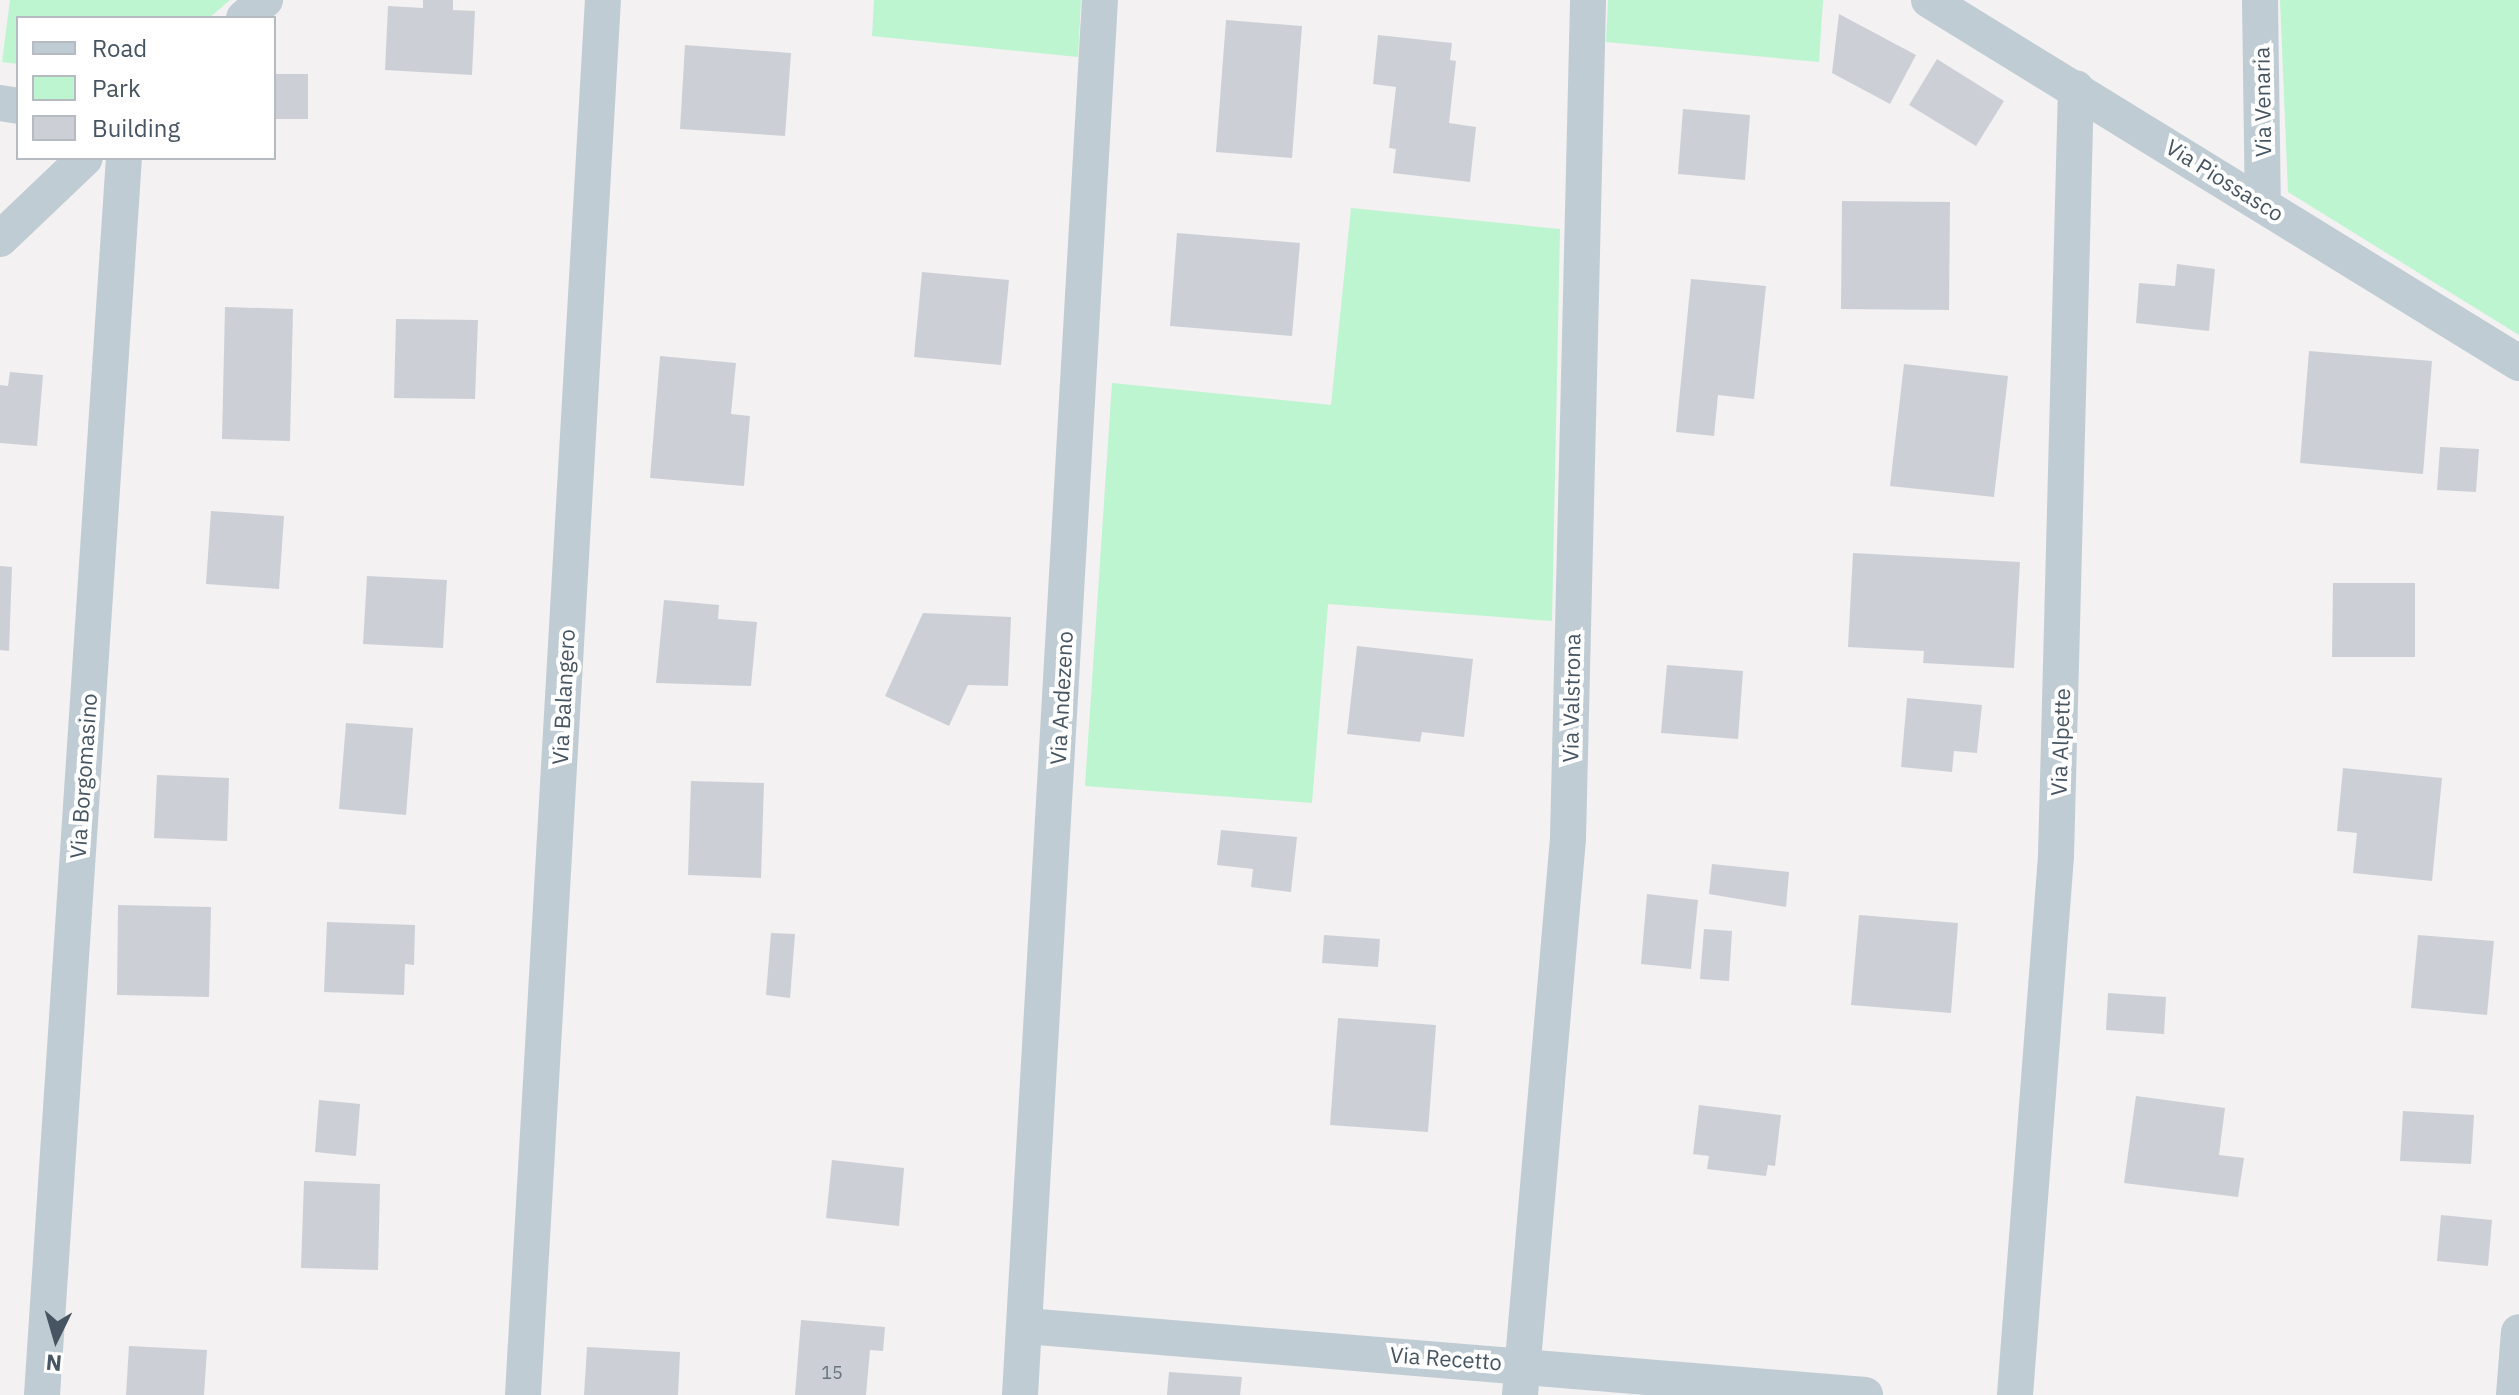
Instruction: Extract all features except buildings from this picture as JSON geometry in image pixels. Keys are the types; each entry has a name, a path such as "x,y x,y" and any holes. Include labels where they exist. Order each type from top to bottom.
{"street":[{"path":"246,16 265,0"},
{"name":"Via Balangero","path":"523,1395 603,0"},
{"name":"Via Andezeno","path":"1020,1395 1100,0"},
{"name":"Via Valstrona","path":"1522,1380 1568,838 1588,0"},
{"name":"Via Piossasco","path":"1929,0 2519,363"},
{"name":"Via Venaria","path":"2260,0 2263,204"},
{"name":"Via Alpette","path":"2015,1395 2056,856 2076,88"},
{"path":"0,239 83,160"},
{"name":"Via Borgomasino","path":"42,1395 124,160"},
{"name":"Via Recetto","path":"1026,1326 1522,1380 1865,1395"},
{"path":"2514,1395 2519,1332"}],"green space":[{"path":"10,0 230,0 211,16 16,16 16,64 2,62"},
{"path":"874,0 1081,0 1078,57 872,36"},
{"path":"1608,0 1823,0 1819,62 1606,42"},
{"path":"2280,0 2519,0 2519,335 2288,192"},
{"path":"1351,208 1560,229 1552,621 1328,604 1312,803 1085,786 1112,383 1331,405"}]}
